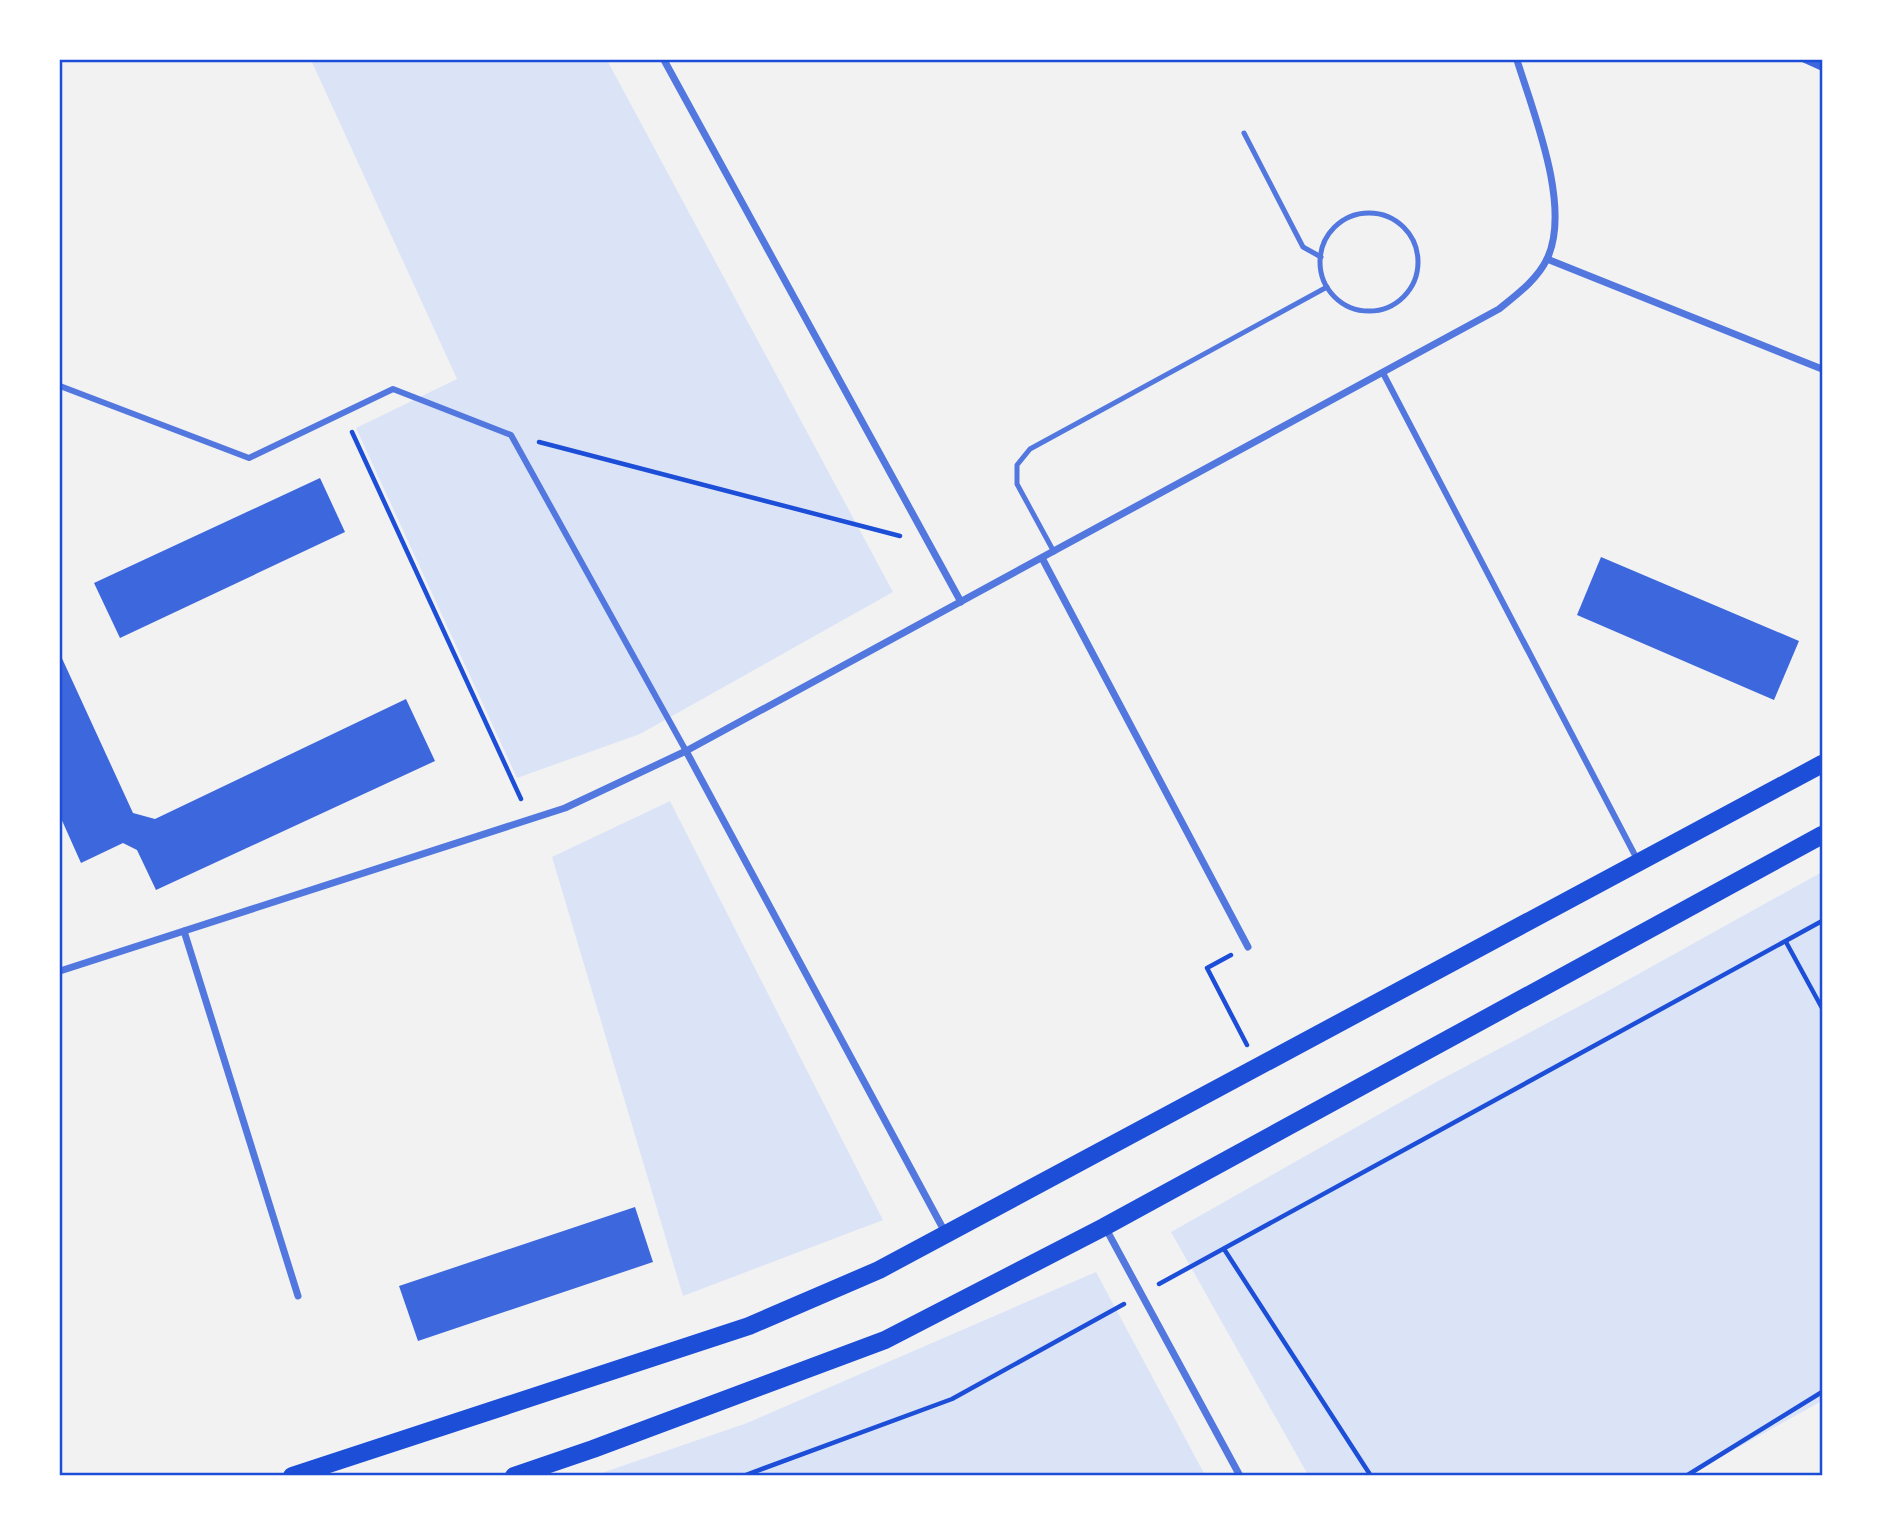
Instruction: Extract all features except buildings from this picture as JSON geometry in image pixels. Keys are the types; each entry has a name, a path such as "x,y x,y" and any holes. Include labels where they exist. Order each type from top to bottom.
{"main road":[{"path":"292,1475 749,1326 879,1270 1822,764"},
{"path":"514,1475 593,1449 885,1340 1104,1227 1822,835"}],"street":[{"path":"664,60 961,602"},
{"path":"60,971 565,808 686,751 1499,309 1519,293 1547,259 1553,240 1556,209 1551,170 1517,60"},
{"path":"1547,259 1822,369"},
{"path":"1383,373 1639,862"},
{"path":"60,386 249,458 393,389 511,435 686,751 946,1235"},
{"path":"1042,558 1248,947"},
{"path":"184,931 298,1296"},
{"path":"1104,1227 1240,1475"}],"lane":[{"path":"1244,133 1303,247 1321,257"},
{"path":"1374,213 1389,217 1403,226 1413,239 1418,254 1418,271 1403,298 1391,306 1362,310 1336,298 1327,287 1321,257 1325,242 1333,229 1344,220 1359,214 1374,213"},
{"path":"1054,552 1017,484 1017,465 1030,449 1327,287"}],"path":[{"path":"343,413 531,819"},
{"path":"511,435 928,543"},
{"path":"743,1475 952,1399 1822,921"},
{"path":"1786,941 1822,1009"},
{"path":"1248,947 1208,968 1258,1067"},
{"path":"1224,1249 1371,1475"},
{"path":"1686,1475 1822,1392"}],"shaded area":[{"path":"311,60 607,60 893,592 640,734 517,778 356,428 457,379"},
{"path":"670,801 883,1220 683,1296 552,857"},
{"path":"1822,872 1822,1401 1688,1475 1308,1475 1171,1232 1438,1081 1606,992"},
{"path":"1096,1272 1205,1475 593,1476 747,1423"}]}
